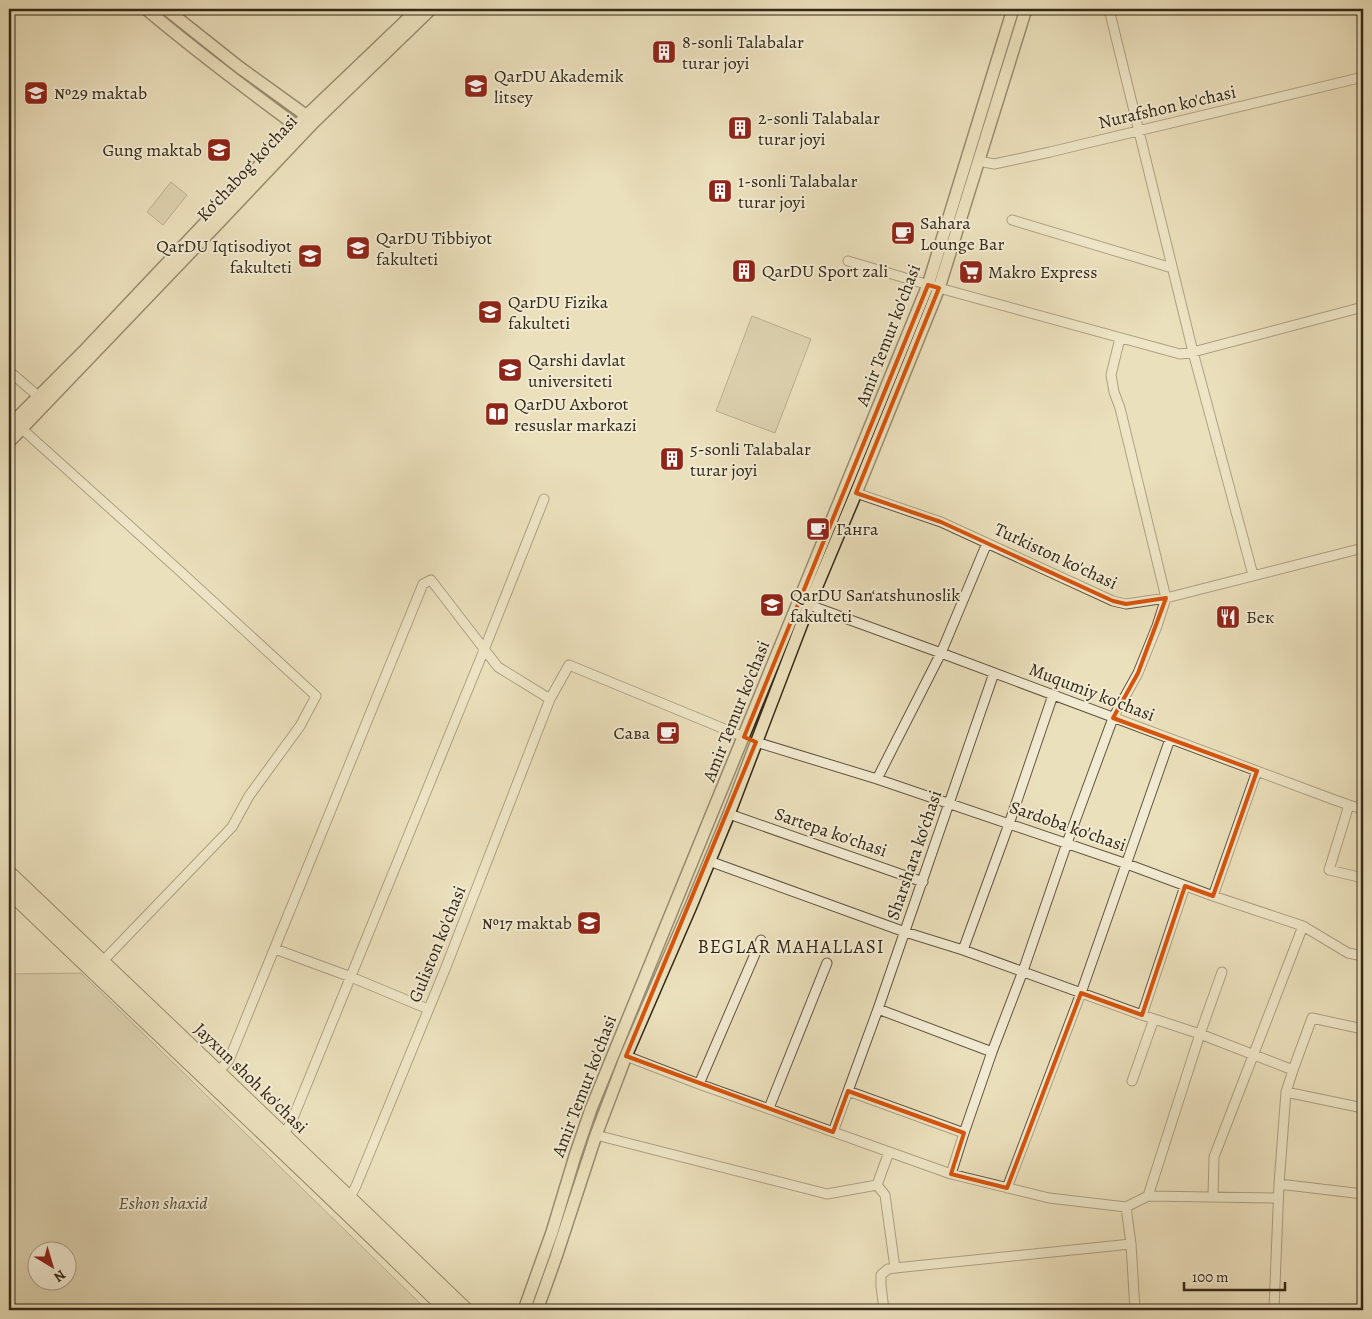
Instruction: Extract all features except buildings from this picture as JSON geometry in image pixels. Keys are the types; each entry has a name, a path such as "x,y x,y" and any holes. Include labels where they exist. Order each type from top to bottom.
{"highway":[{"name":"Jayxun shoh ko'chasi","path":"9,873 16,892 218,1072 466,1310"},
{"name":"Jayxun shoh ko'chasi","path":"94,960 197,1069 448,1310"}],"main road":[{"path":"146,9 224,72 301,129"},
{"path":"166,9 239,67 310,119"},
{"name":"Ko‘chabog‘ ko‘chasi","path":"17,424 418,9"},
{"name":"Ko‘chabog‘ ko‘chasi","path":"310,119 431,9"},
{"name":"Amir Temur ko'chasi","path":"524,1310 552,1232 574,1156 592,1110 744,737 934,286 1013,9"},
{"name":"Amir Temur ko'chasi","path":"537,1310 596,1135 626,1056 729,814 809,605 856,493 934,286 979,162 1026,9"},
{"name":"Ko‘chabog‘ ko‘chasi","path":"9,442 17,424 38,396 301,129"},
{"path":"744,737 756,742"}],"street":[{"path":"1109,9 1193,352 1253,576"},
{"name":"Nurafshon ko'chasi","path":"979,162 994,164 1363,77"},
{"path":"1012,220 1172,268"},
{"path":"848,261 1180,354 1363,307"},
{"path":"951,1174 992,1052 1023,971 1113,718 1138,673 1158,626 1166,598 1120,408 1114,392 1111,375 1120,338"},
{"path":"9,371 38,396"},
{"path":"17,424 316,696 300,726 249,796 232,827 94,960"},
{"name":"Turkiston ko'chasi","path":"856,493 941,522 1113,602 1126,604 1166,598 1363,548"},
{"path":"284,1135 291,1123 544,499"},
{"path":"877,779 942,653 987,543"},
{"path":"218,1072 229,1060 423,584 431,580 498,667 550,699"},
{"name":"Muqumiy ko'chasi","path":"809,605 1363,809"},
{"name":"Guliston ko'chasi","path":"349,1199 446,968 550,699 569,665 744,737"},
{"name":"Sharshara ko'chasi","path":"833,1132 878,1009 994,673"},
{"path":"963,950 1053,695"},
{"path":"1007,1188 1081,993 1170,739"},
{"name":"Sardoba ko'chasi","path":"756,742 950,803 1303,926 1348,953 1363,956"},
{"path":"1213,896 1258,771"},
{"path":"1349,805 1328,870 1363,878"},
{"name":"Sartepa ko'chasi","path":"729,814 922,882"},
{"path":"709,861 905,932 963,950 1200,1034 1293,1070"},
{"path":"1142,1015 1185,886"},
{"path":"1213,1197 1214,1157 1303,926"},
{"path":"699,1084 761,940"},
{"path":"275,949 428,1009"},
{"path":"769,1108 827,963"},
{"path":"1148,1196 1222,972"},
{"path":"878,1009 992,1052"},
{"path":"1274,1310 1278,1198 1286,1092 1312,1018 1363,1029"},
{"path":"1132,1081 1154,1019"},
{"path":"626,1056 951,1174 1049,1198 1126,1207 1148,1196 1278,1198"},
{"path":"848,1090 964,1133"},
{"path":"1286,1092 1363,1108"},
{"path":"596,1135 827,1194 877,1185"},
{"path":"877,1185 888,1152"},
{"path":"1279,1184 1363,1194"},
{"path":"877,1185 885,1195 895,1268"},
{"path":"1126,1207 1131,1244 1135,1310"},
{"path":"884,1310 881,1275 888,1269 1131,1244"}],"highlighted area":[{"path":"928,285 939,288 856,493 941,522 1113,601 1126,604 1166,598 1138,673 1113,718 1257,771 1213,896 1185,886 1142,1015 1081,993 1007,1188 951,1174 964,1133 848,1091 833,1132 626,1056 756,742 744,737"}],"green space":[{"path":"171,182 187,195 163,225 147,212"},
{"path":"752,316 811,339 775,433 716,411"},
{"name":"Eshon shaxid","path":"81,973 427,1310 9,1310 9,974"}],"place":[{"name":"8-sonli Talabalar turar joyi","path":"664,52"},
{"name":"QarDU Akademik litsey","path":"476,86"},
{"name":"№29 maktab","path":"36,93"},
{"name":"2-sonli Talabalar turar joyi","path":"740,128"},
{"name":"Gung maktab","path":"219,150"},
{"name":"1-sonli Talabalar turar joyi","path":"720,191"},
{"name":"Sahara Lounge Bar","path":"903,233"},
{"name":"QarDU Tibbiyot fakulteti","path":"358,248"},
{"name":"QarDU Iqtisodiyot fakulteti","path":"310,256"},
{"name":"QarDU Sport zali","path":"744,271"},
{"name":"Makro Express","path":"971,272"},
{"name":"QarDU Fizika fakulteti","path":"490,312"},
{"name":"Qarshi davlat universiteti","path":"510,370"},
{"name":"QarDU Axborot resuslar markazi","path":"497,414"},
{"name":"5-sonli Talabalar turar joyi","path":"672,459"},
{"name":"Ганга","path":"818,529"},
{"name":"QarDU San‘atshunoslik fakulteti","path":"772,605"},
{"name":"Бек","path":"1228,617"},
{"name":"Сава","path":"668,733"},
{"name":"№17 maktab","path":"589,923"}],"district":[{"name":"BEGLAR MAHALLASI","path":"791,946"}]}
